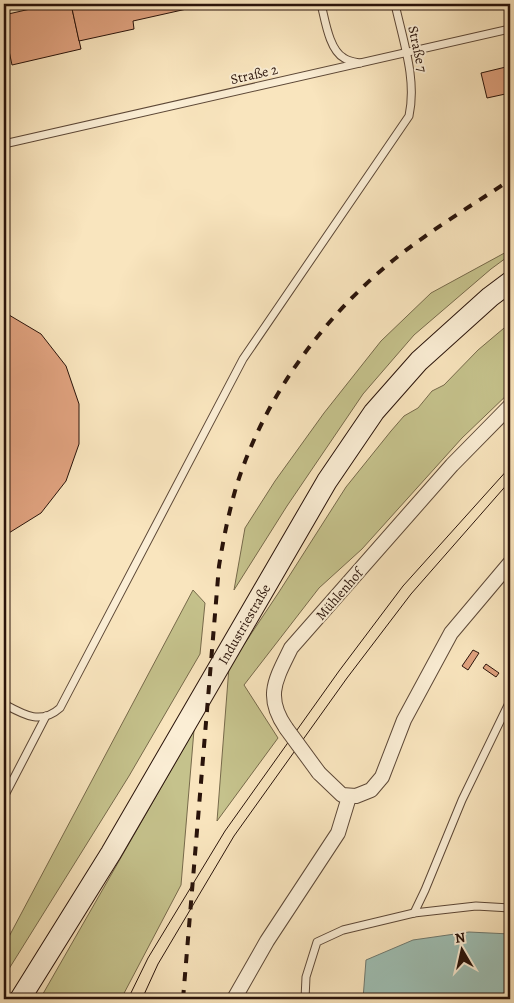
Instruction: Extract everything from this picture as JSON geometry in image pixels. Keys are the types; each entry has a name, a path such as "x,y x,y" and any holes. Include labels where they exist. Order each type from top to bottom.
{"main road":[{"name":"Industriestraße","path":"20,999 111,853 327,481 374,412 419,361 490,297 510,282"}],"street":[{"name":"Mühlenhof","path":"349,796 342,795 319,773 277,715 274,684 291,648 452,465 510,406"},
{"path":"234,999 267,941 338,833 349,796 356,796 370,790 382,778 404,720 451,633 510,563"}],"lane":[{"path":"321,4 333,46 343,58 360,63"},
{"name":"Straße 7","path":"46,716 53,715 60,708 243,359 408,116 412,100 412,83 395,4"},
{"name":"Straße 2","path":"4,144 510,30"},
{"path":"414,913 462,800 510,701"},
{"path":"4,704 22,714 38,718 46,716"},
{"path":"4,797 46,716"},
{"path":"305,999 306,977 316,942 343,930 414,913 476,906 510,908"}],"shaded area":[{"path":"510,250 510,255 414,335 363,394 287,506 234,590 245,528 275,481 324,413 381,341 431,293"},
{"path":"510,323 510,392 462,438 362,549 319,588 244,685 278,738 217,821 229,667 346,487 391,431 404,416 418,408 432,391 444,385 478,350"},
{"path":"193,590 205,603 200,654 129,776 7,972 4,970 4,946"},
{"path":"194,730 181,885 121,999 40,999"}],"water":[{"path":"469,932 510,934 510,999 363,999 366,960 413,940"}],"building":[{"path":"52,4 71,4 81,49 12,65 4,27 4,15"},
{"path":"71,4 209,4 133,21 134,29 79,41"},
{"path":"510,66 510,93 487,98 481,73"},
{"path":"4,312 41,334 66,366 79,404 79,444 66,481 41,513 4,536"},
{"path":"473,650 479,653 468,670 462,666"},
{"path":"486,664 499,673 496,677 483,668"}],"tram line":[{"path":"128,999 148,958 225,831 339,671 403,586 510,467"},
{"path":"142,999 158,964 234,836 347,678 411,594 510,481"}],"railway":[{"path":"183,999 219,566 232,500 246,459 276,397 294,368 336,315 385,267 415,243 510,180"}]}
